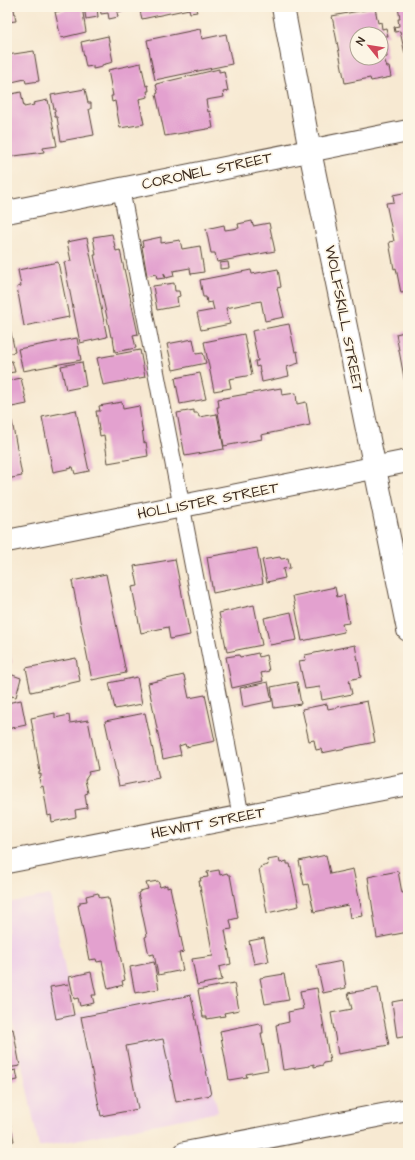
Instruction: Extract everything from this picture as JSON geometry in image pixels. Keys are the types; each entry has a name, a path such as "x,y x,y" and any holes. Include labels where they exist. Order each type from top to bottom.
{"street":[{"name":"WOLFSKILL STREET","path":"283,7 310,151 408,630"},
{"name":"CORONEL STREET","path":"7,212 408,131"},
{"name":"HOLLISTER STREET","path":"7,541 408,461"},
{"name":"HEWITT STREET","path":"7,862 408,784"},
{"path":"185,1153 408,1110"}],"lane":[{"path":"121,189 241,817"}],"shaded area":[{"path":"50,895 74,1014 193,991 218,1112 39,1147 7,991 7,903"}],"building":[{"path":"7,7 20,7 14,9 16,21 7,22"},
{"path":"82,7 86,32 61,38 55,12"},
{"path":"84,7 97,7 98,17 86,19"},
{"path":"100,7 131,7 131,9 117,12 118,17 109,19 108,13 101,14"},
{"path":"139,7 195,7 197,12 190,13 189,9 142,19"},
{"path":"398,7 408,7 408,53 405,54 400,31 395,32 394,27 399,26 398,19 400,19"},
{"path":"375,8 378,23 381,22 382,26 349,26 349,66 387,66 389,67 391,77 371,81 370,78 345,83 332,16"},
{"path":"200,29 202,39 226,34 232,64 155,80 147,40"},
{"path":"108,36 113,62 93,69 93,66 86,67 81,42"},
{"path":"34,51 39,81 26,83 25,79 12,82 10,71 7,71 7,55"},
{"path":"141,63 146,86 148,85 149,91 147,91 148,97 139,99 144,124 120,128 115,101 112,102 111,96 113,96 108,70"},
{"path":"219,69 219,72 224,71 228,91 223,92 224,97 206,100 208,112 210,111 213,128 165,136 156,94 158,93 156,84"},
{"path":"85,89 88,103 91,103 91,109 89,109 94,135 61,141 51,95"},
{"path":"21,92 24,107 34,105 33,103 48,100 57,146 43,148 44,152 7,157 7,95"},
{"path":"408,192 408,292 401,293 396,268 394,269 389,242 394,241 386,203 394,202 393,195"},
{"path":"252,221 253,226 269,223 275,251 217,262 215,253 211,253 206,229 224,225 225,230 239,228 238,224"},
{"path":"112,234 116,251 120,250 138,334 133,335 136,348 115,352 113,337 111,337 94,255 96,255 93,237"},
{"path":"161,237 161,243 180,240 182,249 200,246 204,272 191,274 190,268 173,271 174,276 166,278 164,273 165,278 157,279 156,274 147,276 142,241"},
{"path":"87,238 107,337 80,343 64,262 71,261 67,242"},
{"path":"58,262 69,317 24,326 17,287 21,286 18,270"},
{"path":"228,262 229,268 220,269 220,263"},
{"path":"278,269 281,287 277,288 284,317 265,321 261,301 226,308 230,324 201,330 197,313 214,310 212,302 207,303 206,297 203,297 200,280 251,270 252,274"},
{"path":"174,283 175,291 179,291 180,296 177,297 178,306 157,310 153,286"},
{"path":"7,314 15,352 7,354"},
{"path":"289,324 299,363 287,367 289,376 262,382 259,366 256,367 255,361 258,361 252,331"},
{"path":"408,331 408,382 405,383 396,334"},
{"path":"244,334 252,375 229,379 231,388 214,391 204,342"},
{"path":"77,338 81,360 23,371 18,349"},
{"path":"193,339 196,354 203,353 206,363 173,370 167,344"},
{"path":"140,350 145,377 103,385 97,358"},
{"path":"12,361 15,372 7,373 7,362"},
{"path":"82,362 86,386 66,390 61,366"},
{"path":"200,373 206,399 180,404 175,378"},
{"path":"21,378 27,404 7,408 7,381"},
{"path":"281,388 282,395 296,393 297,404 306,402 310,425 261,435 262,439 224,446 217,407 219,407 218,399"},
{"path":"122,402 123,409 139,406 144,443 146,442 148,456 108,463 104,435 100,436 96,411 100,411 99,406"},
{"path":"76,410 89,471 75,474 73,467 71,467 72,468 53,472 42,417"},
{"path":"194,410 194,413 198,413 199,417 217,414 224,449 185,456 177,413"},
{"path":"12,421 22,476 7,479 7,422"},
{"path":"257,548 263,583 213,593 207,557"},
{"path":"280,557 281,559 288,558 290,568 283,569 285,578 267,582 262,560"},
{"path":"175,559 190,635 170,639 168,627 141,633 132,587 138,586 134,566"},
{"path":"106,574 126,673 92,680 72,581"},
{"path":"335,587 337,597 344,595 349,623 342,624 344,632 302,641 293,596"},
{"path":"254,605 262,645 227,652 219,613"},
{"path":"291,612 297,640 270,645 264,618"},
{"path":"7,639 12,663 7,664"},
{"path":"355,645 361,677 349,680 352,694 322,700 320,687 305,689 299,661 306,660 305,655"},
{"path":"258,653 259,657 266,655 269,671 261,673 263,681 232,688 226,657 239,655 240,657"},
{"path":"76,658 80,681 31,692 26,668"},
{"path":"7,673 21,678 16,697 11,696 9,701 7,701"},
{"path":"184,675 189,698 205,695 215,741 186,747 185,744 179,746 181,755 163,759 148,683"},
{"path":"137,677 142,704 115,709 109,683"},
{"path":"268,682 272,701 243,707 240,688"},
{"path":"297,682 301,704 274,708 271,687"},
{"path":"21,700 26,725 7,729 7,703"},
{"path":"367,701 375,742 322,753 321,749 316,750 314,740 309,741 302,709 327,704 328,709"},
{"path":"55,713 55,718 69,715 70,723 88,720 98,770 88,772 89,774 85,780 88,793 85,794 87,808 75,810 76,817 52,822 51,815 48,816 43,786 41,787 39,778 41,777 41,774 39,775 40,772 31,718"},
{"path":"145,713 159,778 119,786 105,721"},
{"path":"326,855 330,874 353,869 363,916 350,918 348,905 314,912 308,884 304,885 299,861"},
{"path":"279,858 280,863 287,861 287,864 290,864 299,906 267,913 259,869 261,869 260,867 268,865 267,860"},
{"path":"219,870 220,875 227,873 230,875 238,918 230,920 232,929 225,930 231,964 219,967 222,980 197,985 192,959 213,956 199,881 201,881 200,878 208,877 207,872"},
{"path":"398,871 402,893 408,892 408,932 377,938 368,877"},
{"path":"158,881 160,887 167,885 167,888 170,887 184,952 179,953 183,970 158,975 154,954 149,955 145,937 147,936 138,893 148,889 146,883"},
{"path":"98,893 100,898 107,897 107,899 109,899 125,980 122,981 123,985 108,989 102,961 97,962 96,959 89,960 78,905 80,905 80,902 87,901 86,896"},
{"path":"264,938 269,961 254,964 249,941"},
{"path":"408,951 408,967 407,967 405,952"},
{"path":"342,961 346,988 323,993 317,966"},
{"path":"154,962 159,989 135,993 130,967"},
{"path":"91,972 96,995 92,995 94,1003 80,1006 78,998 74,999 69,977"},
{"path":"284,974 289,1000 265,1004 260,978"},
{"path":"234,983 239,1010 224,1013 225,1016 207,1019 207,1017 203,1017 198,990"},
{"path":"68,984 74,1015 56,1019 50,987"},
{"path":"317,988 330,1062 314,1067 314,1064 310,1066 283,1070 276,1025 289,1022 288,1012 303,1009 300,991"},
{"path":"378,988 389,1045 338,1054 331,1013 352,1009 348,993"},
{"path":"191,995 211,1095 176,1102 163,1039 126,1046 138,1109 101,1116 81,1017"},
{"path":"408,999 408,1036 397,1038 392,1002"},
{"path":"259,1023 260,1025 262,1024 263,1033 261,1033 268,1070 246,1074 247,1077 229,1080 220,1031"},
{"path":"13,1029 20,1066 7,1068 7,1030"},
{"path":"16,1070 18,1080 7,1082 7,1072"},
{"path":"7,1108 14,1141 7,1142"}]}
